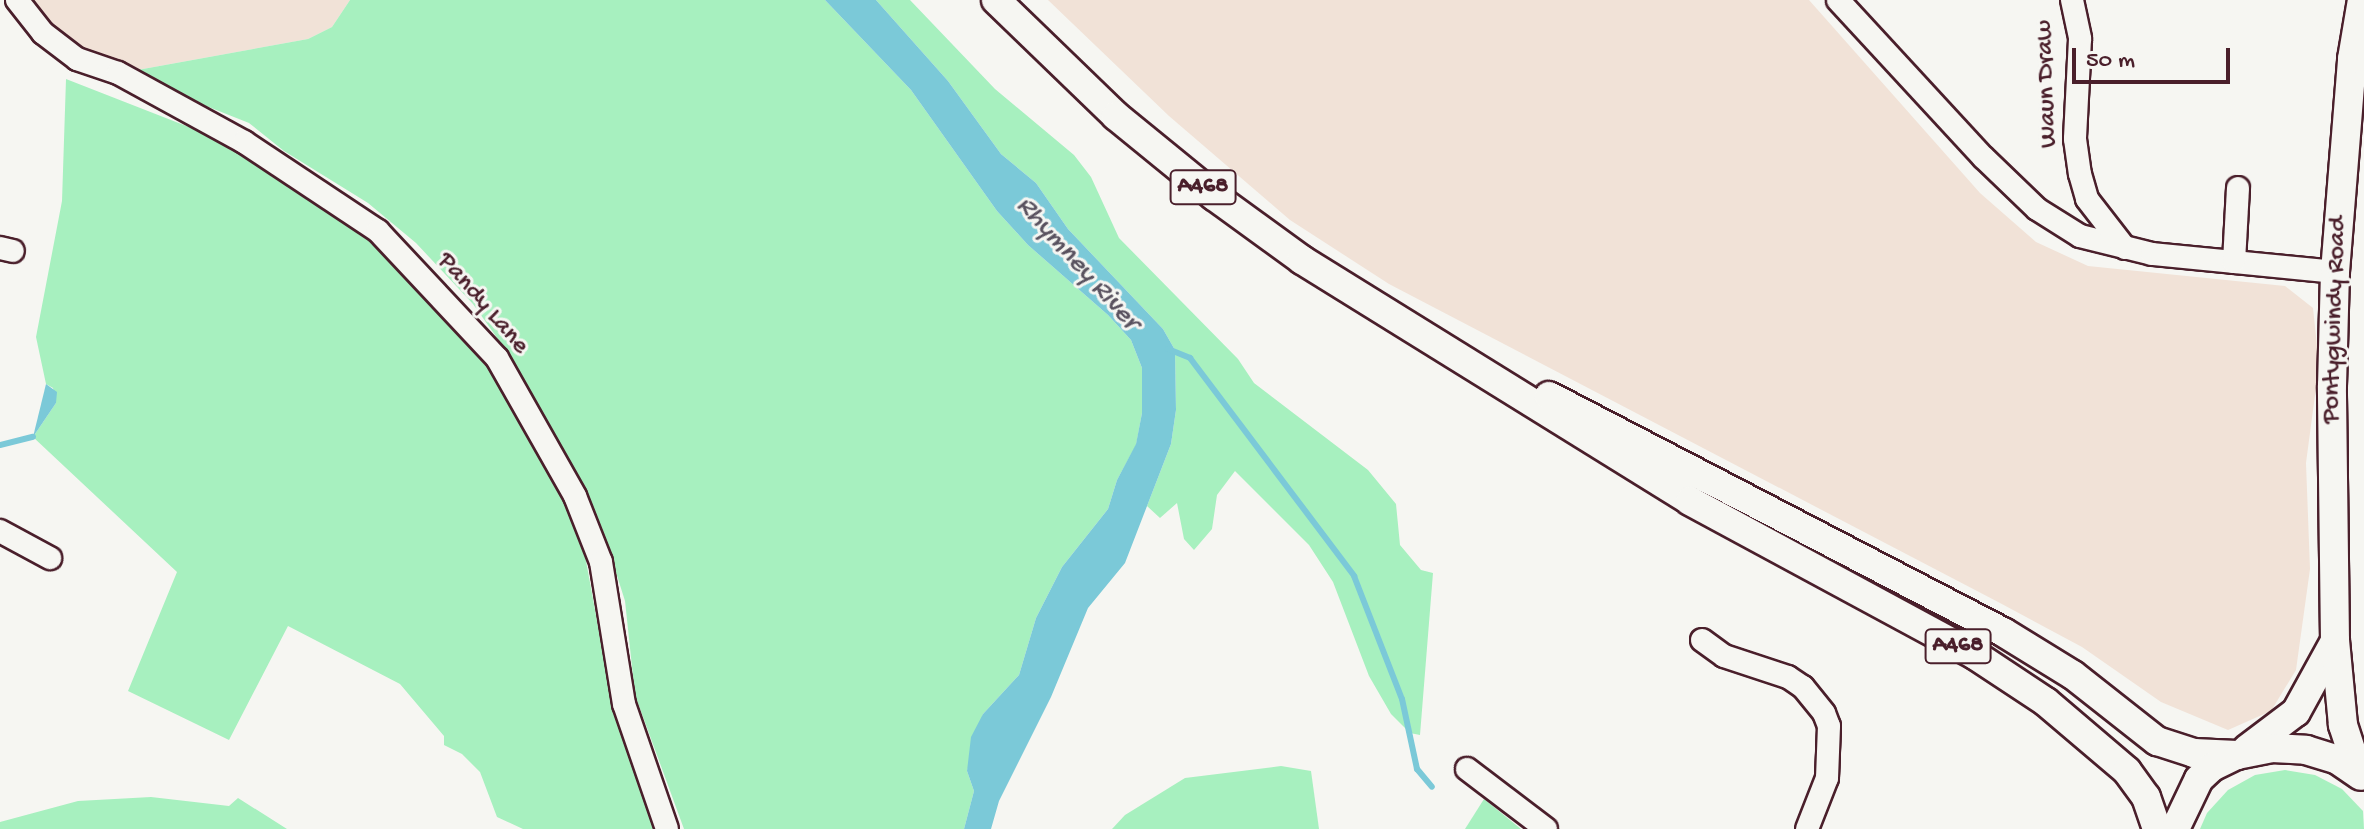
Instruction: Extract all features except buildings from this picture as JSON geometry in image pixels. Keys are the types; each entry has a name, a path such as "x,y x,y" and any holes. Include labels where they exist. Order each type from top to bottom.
{"main road":[{"name":"A468","path":"996,0 1116,116 1214,196 1312,267 1690,501 2013,679 2127,771 2146,797 2157,829"},
{"name":"Pontygwindy Road","path":"2362,0 2352,59 2335,272 2332,401 2335,641 2343,725 2363,778"},
{"name":"A468","path":"1436,341 1629,436 2003,632 2073,675 2157,741 2194,753 2238,754"},
{"name":"Pontygwindy Road","path":"2175,829 2199,779 2212,767 2238,754 2296,712 2335,641"},
{"path":"2238,754 2272,748 2306,750 2331,757 2363,778"}],"street":[{"name":"Pandy Lane","path":"17,0 43,33 77,59 118,73 244,142 378,231 497,358 532,415 575,496 601,562 624,704 667,829"},
{"path":"1838,0 1983,157 2037,209 2080,236 2125,248 2335,272"},
{"name":"Waun Draw","path":"2072,0 2080,39 2075,139 2080,174 2087,199 2125,248"},
{"path":"2234,262 2238,188"},
{"path":"2,538 50,558"},
{"path":"1702,640 1724,656 1788,677 1803,687 1824,713 1829,726 1827,778 1807,829"},
{"path":"1467,769 1546,829"}],"shaded area":[{"path":"29,0 350,0 332,27 308,39 132,71 80,49 49,25"},
{"path":"1048,0 1809,0 1980,193 2036,242 2088,266 2285,286 2313,308 2319,365 2306,463 2310,569 2296,670 2271,711 2228,730 2161,702 2082,647 1389,284 1290,220 1169,116"}],"green space":[{"path":"350,0 825,0 911,90 997,211 1028,245 1108,315 1131,340 1142,368 1142,413 1136,445 1117,480 1108,509 1062,567 1036,618 1019,675 983,714 967,771 974,791 964,829 684,829 635,695 625,601 602,528 515,363 473,304 416,243 368,203 284,151 249,123 176,94 132,71 308,39 332,27"},
{"path":"876,0 910,0 995,89 1074,155 1091,177 1119,238 1238,359 1254,383 1368,470 1396,504 1400,545 1421,570 1433,573 1420,735 1410,733 1391,714 1369,676 1333,582 1309,545 1235,471 1217,495 1212,529 1194,550 1184,539 1177,503 1160,518 1147,506 1171,444 1176,410 1175,350 1163,329 1068,229 1036,183 1001,154 948,81"},
{"path":"66,79 217,138 388,253 490,371 568,510 584,550 609,686 656,829 523,829 497,817 480,772 462,754 444,745 444,736 400,684 288,626 229,740 128,691 177,572 33,437 56,403 53,388 46,384 36,337 62,201"},
{"path":"1281,766 1311,771 1319,829 1112,829 1125,815 1185,778"},
{"path":"2285,770 2315,775 2342,789 2363,811 2364,829 2200,829 2207,813 2228,790 2255,775"},
{"path":"151,797 229,806 238,798 287,829 0,829 0,822 78,801"},
{"path":"1484,799 1521,829 1465,829"}],"water":[{"name":"Rhymney River","path":"825,0 876,0 948,81 1001,154 1036,183 1068,229 1163,329 1175,350 1176,410 1171,444 1125,563 1088,608 1051,697 999,801 991,829 964,829 974,791 967,771 971,737 983,714 1019,675 1036,618 1062,567 1108,509 1117,480 1136,444 1142,413 1142,368 1131,340 1108,315 1028,245 997,211 911,90"},
{"path":"46,384 57,392 56,403 33,437"}],"waterway":[{"path":"1168,349 1190,358 1354,576 1402,699 1417,769 1432,787"},
{"path":"0,445 33,437"}]}
